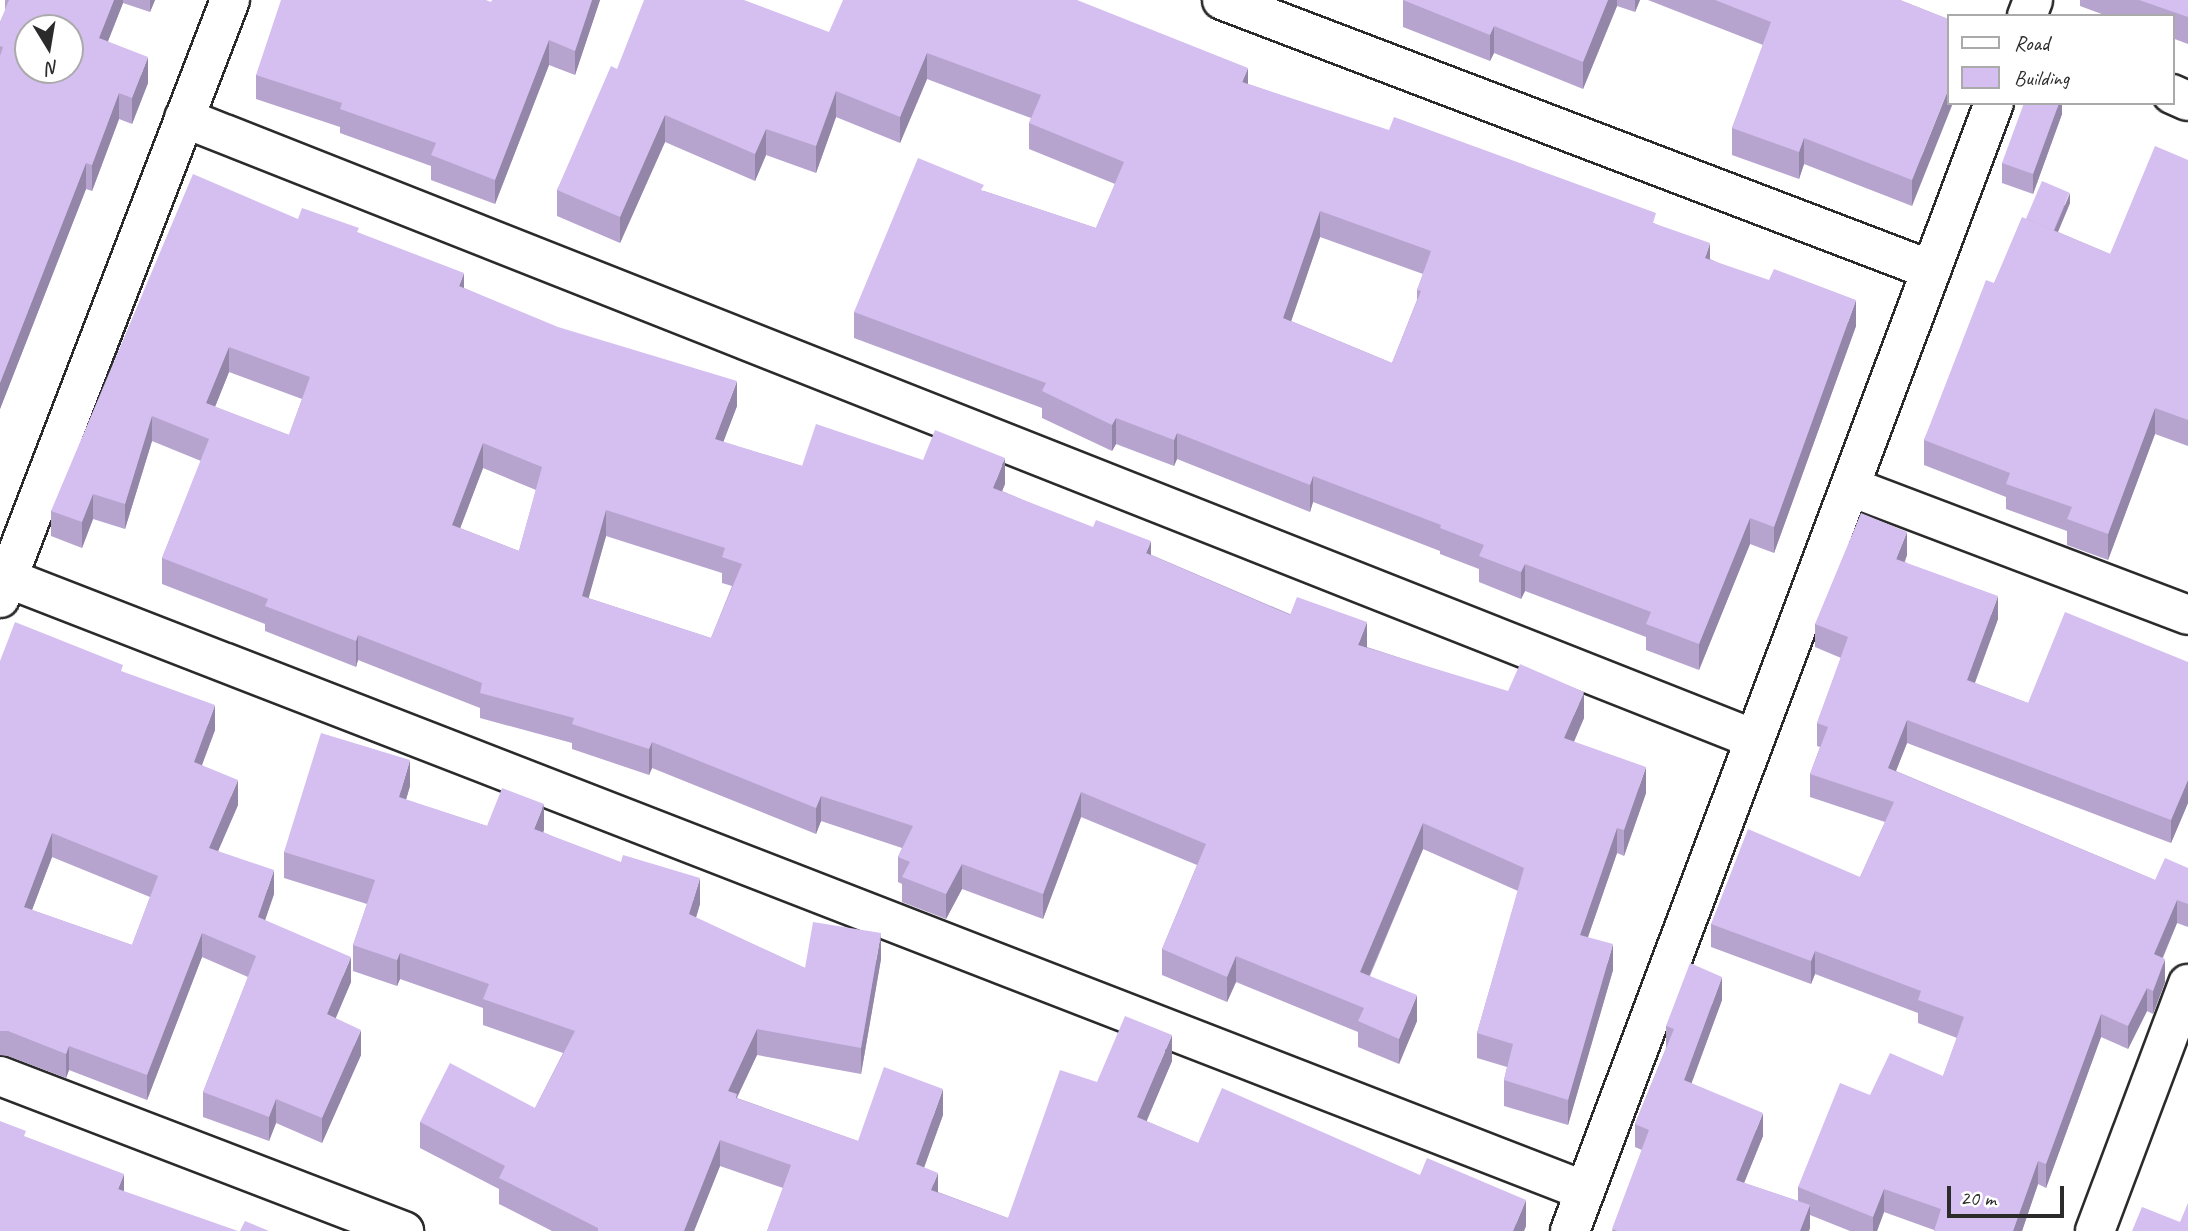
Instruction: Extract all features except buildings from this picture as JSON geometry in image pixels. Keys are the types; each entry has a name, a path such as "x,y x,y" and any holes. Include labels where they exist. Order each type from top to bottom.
{"street":[{"path":"230,0 4,588 1585,1191"},
{"path":"1222,0 1931,270"},
{"path":"1570,1231 1993,105"},
{"path":"184,118 1754,739"},
{"path":"1851,487 2188,615"},
{"path":"2095,1231 2188,984"},
{"path":"0,1076 404,1231"}]}
